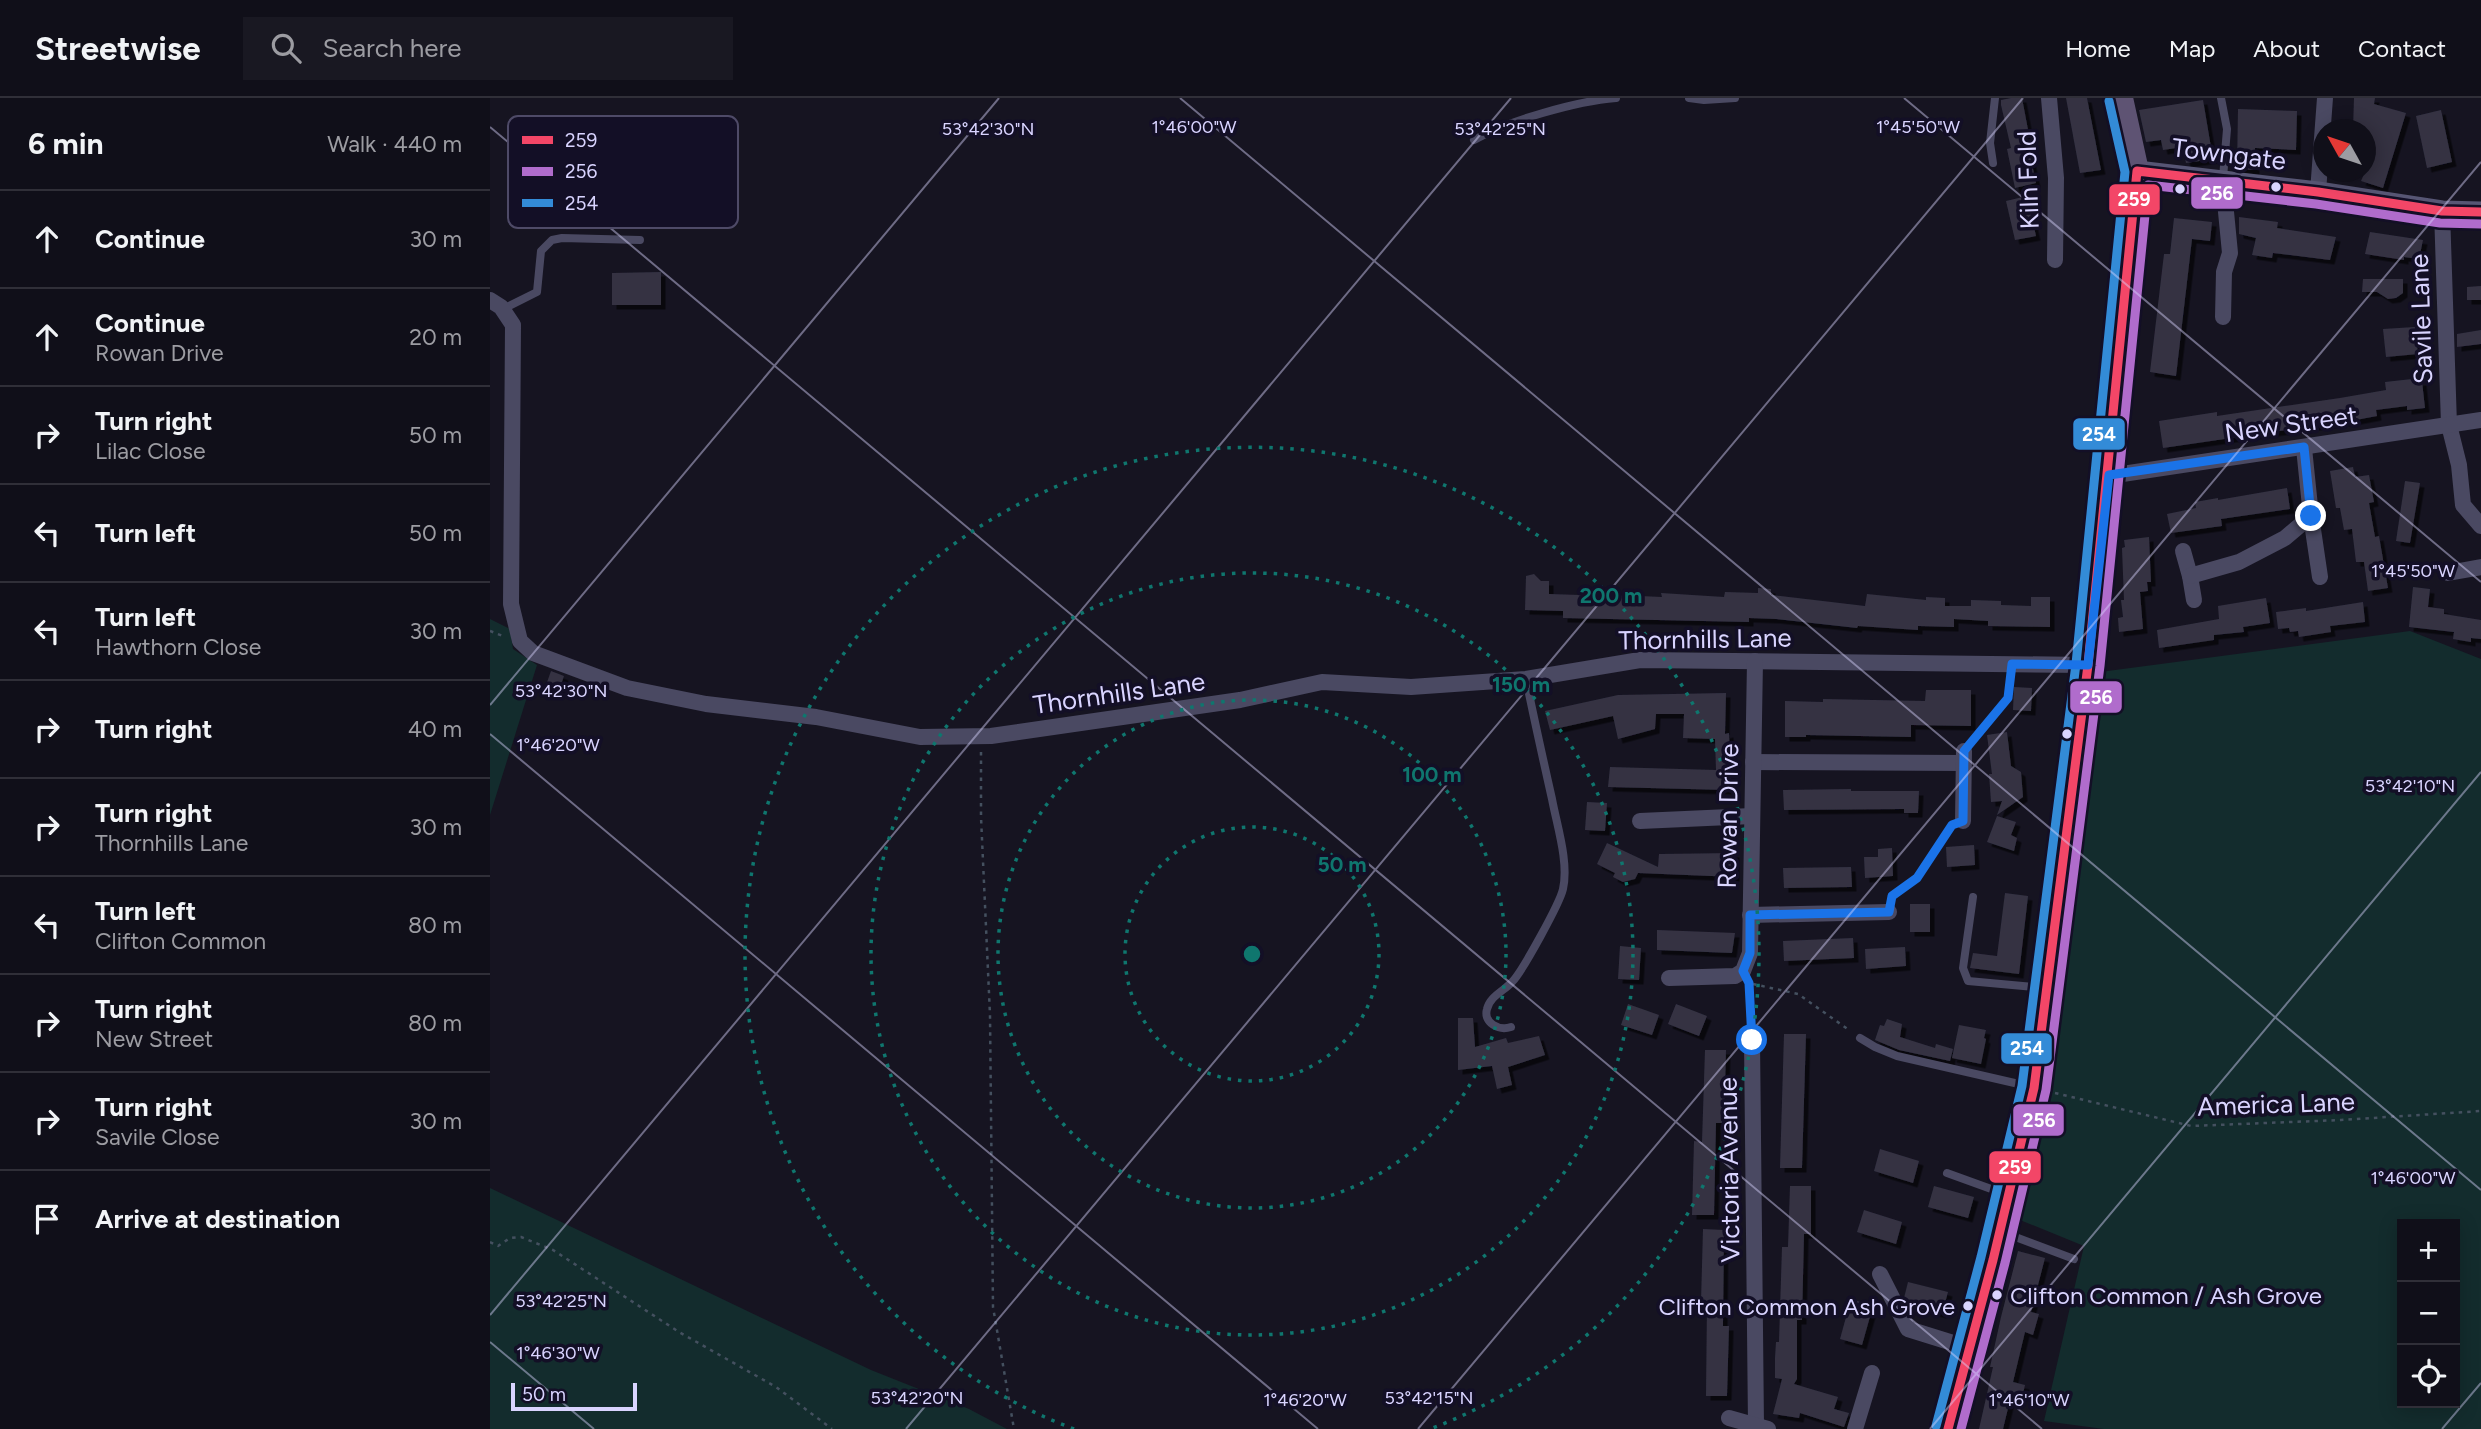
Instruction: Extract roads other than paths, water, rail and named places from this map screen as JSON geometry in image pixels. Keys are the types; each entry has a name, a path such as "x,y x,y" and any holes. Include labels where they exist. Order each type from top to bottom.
{"main road":[{"path":"1948,1429 2035,1087 2088,665 2109,475 2137,172 2121,98"}],"street":[{"name":"Kiln Fold","path":"2049,98 2056,178 2054,260"},
{"path":"2318,192 2325,98"},
{"name":"Towngate","path":"2137,172 2318,192 2442,211 2481,212"},
{"path":"2223,181 2230,253 2224,272 2223,317"},
{"name":"Savile Lane","path":"2442,211 2449,425 2459,465 2463,505 2481,526"},
{"name":"Thornhills Lane","path":"496,304 513,326 511,604 520,641 533,653 627,688 706,704 816,717 920,737 991,736 1241,700 1322,682 1410,687 1526,679 1640,660 2088,665"},
{"name":"New Street","path":"2109,475 2481,420"},
{"path":"2304,447 2320,578"},
{"path":"2190,576 2239,562 2285,538 2311,516"},
{"path":"2183,551 2194,600"},
{"path":"2448,573 2481,567"},
{"name":"Rowan Drive","path":"1669,978 1735,976 1743,971 1750,953 1755,661"},
{"path":"1753,762 1964,757 1963,821"},
{"path":"1640,821 1752,816"},
{"path":"1750,915 1889,912"},
{"name":"Victoria Avenue","path":"1752,1040 1762,1427"},
{"path":"1880,1274 1908,1329 1969,1348"},
{"path":"1855,1429 1872,1373"},
{"path":"1729,1418 1762,1427"}],"lane":[{"path":"1474,140 1506,125 1589,101 1616,98"},
{"path":"1689,98 1735,98"},
{"path":"1993,163 1990,143 1995,98"},
{"path":"2221,98 2227,129 2223,181"},
{"path":"496,304 536,294 539,290 541,251 544,245 552,240 640,240"},
{"path":"1511,1027 1497,1027 1490,1023 1486,1016 1487,1009 1491,1000 1514,981 1556,908 1564,888 1563,850 1526,679"},
{"path":"1973,897 1963,968 1968,981 2047,988"},
{"path":"1860,1038 1897,1056 2035,1087"},
{"path":"1947,1172 2008,1195"},
{"path":"1999,1231 2074,1259"}],"place":[{"name":"Clifton Common / Ash Grove","path":"1997,1295"},
{"name":"Clifton Common Ash Grove","path":"1968,1306"}]}
